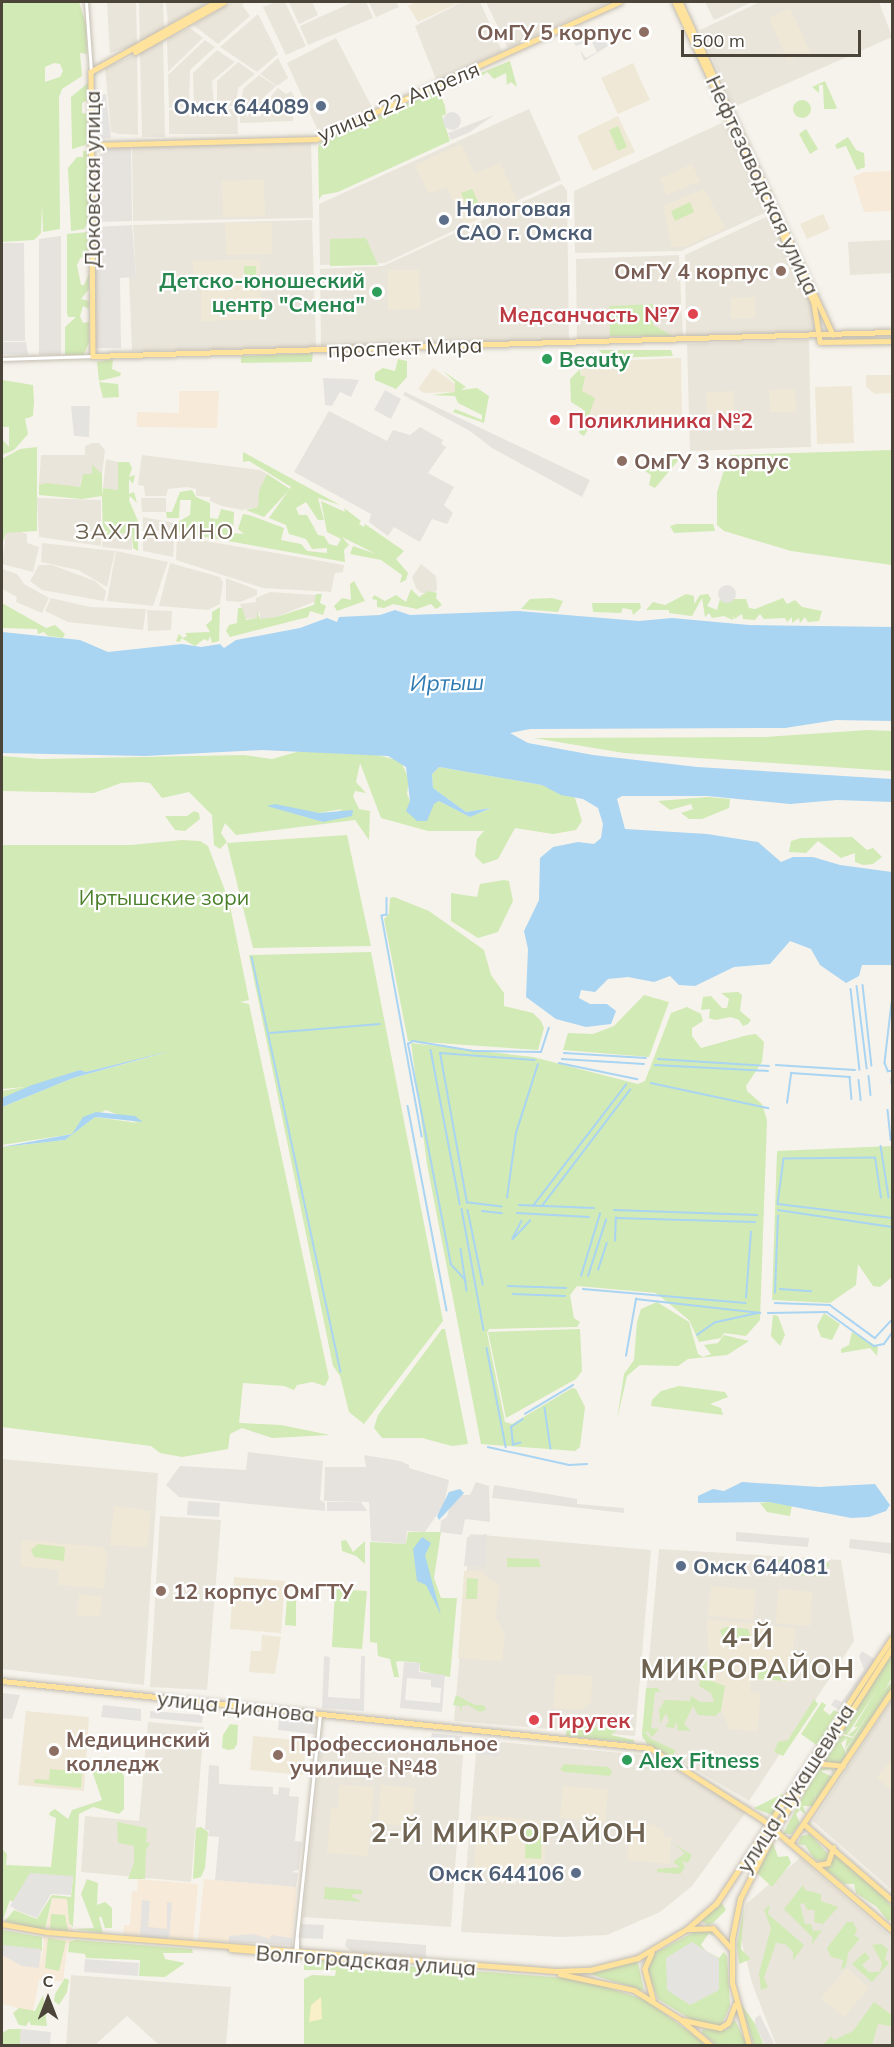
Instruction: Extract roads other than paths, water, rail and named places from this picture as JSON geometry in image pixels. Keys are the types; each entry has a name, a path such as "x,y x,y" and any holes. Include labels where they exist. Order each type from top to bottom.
{"main road":[{"path":"91,75 217,2"},
{"path":"91,75 224,2"},
{"name":"улица 22 Апреля","path":"92,145 316,139 619,2"},
{"name":"Нефтезаводская улица","path":"675,2 814,305 819,339"},
{"name":"Нефтезаводская улица","path":"680,2 833,335"},
{"name":"Доковская улица","path":"91,75 93,356"},
{"name":"проспект Мира","path":"819,339 841,334 892,332"},
{"path":"841,334 836,339 841,342"},
{"path":"827,343 833,335"},
{"name":"проспект Мира","path":"93,356 809,337 827,343 892,341"},
{"name":"улица Лукашевича","path":"731,1950 737,1908 755,1868 814,1762 892,1638"},
{"name":"улица Лукашевича","path":"687,1929 711,1910 892,1648"},
{"name":"улица Дианова","path":"2,1682 647,1747 666,1756 770,1826 892,1930"},
{"path":"791,1842 805,1825 892,1691"},
{"path":"814,1762 843,1766"},
{"path":"805,1825 892,1900"},
{"path":"817,1865 828,1863 833,1848"},
{"path":"755,1849 759,1861"},
{"path":"746,1862 748,1869 755,1868"},
{"name":"Волгоградская улица","path":"2,1926 47,1932 296,1953 310,1952 563,1971 608,1966 654,1951 687,1929"},
{"name":"Волгоградская улица","path":"2,1926 571,1975 624,1987 653,2000 681,2019 712,2046"},
{"path":"687,1929 706,1926 716,1929 731,1950 736,2004 749,2046"},
{"path":"653,2000 645,1969 654,1951"},
{"path":"681,2019 720,2028 728,2023 736,2004"}],"street":[{"name":"Доковская улица","path":"86,2 91,75"},
{"name":"проспект Мира","path":"2,359 93,356"},
{"path":"296,1953 320,1715"},
{"path":"281,1950 291,1947 296,1941"},
{"path":"296,1941 310,1952"}],"water":[{"name":"Иртыш","path":"395,610 410,615 518,611 639,621 672,618 749,625 892,627 892,721 836,720 785,728 530,729 510,733 528,743 593,755 697,767 892,779 892,802 837,800 790,804 707,796 622,796 617,799 625,829 707,834 758,842 781,862 793,857 813,857 840,865 892,872 892,965 862,965 859,976 846,983 820,965 811,949 790,941 770,964 734,967 695,986 679,985 670,976 654,982 628,977 608,979 595,992 581,990 579,998 590,1004 607,1004 616,1011 611,1024 586,1027 556,1019 526,997 528,949 524,931 539,900 540,858 553,847 578,842 594,844 601,838 603,824 598,808 583,799 561,795 542,785 439,767 432,774 433,788 466,812 491,808 470,817 439,801 434,804 427,821 417,821 406,811 410,801 406,767 388,756 262,750 145,756 2,753 2,632 80,640 108,652 182,644 201,647 220,644 224,648 236,640 300,628 327,618 337,622 339,617 380,615"},
{"path":"275,804 319,813 353,810 352,816 323,822 267,806"},
{"path":"174,1050 73,1078 2,1107 2,1098 32,1085 80,1070 86,1072"},
{"path":"96,1112 135,1116 143,1122 95,1117 65,1140 2,1147 72,1134 83,1117"},
{"path":"742,1482 819,1487 875,1484 890,1505 886,1511 869,1517 851,1518 769,1502 698,1503 698,1496 713,1489 724,1491"},
{"path":"460,1489 464,1493 439,1520 437,1516 449,1492"},
{"path":"422,1537 431,1543 425,1555 441,1615 426,1585 417,1581 413,1549"}],"waterway":[{"path":"387,898 387,915 382,916 422,1136"},
{"path":"252,957 341,1372"},
{"path":"863,985 872,1066"},
{"path":"857,986 867,1068"},
{"path":"851,989 860,1070"},
{"path":"892,1003 885,1063 888,1071 892,1071"},
{"path":"270,1033 380,1024"},
{"path":"466,1281 451,1265 408,1044 413,1041 475,1051 541,1052 549,1028"},
{"path":"431,1050 460,1204"},
{"path":"502,1207 467,1203 440,1053 535,1060"},
{"path":"564,1053 646,1058"},
{"path":"562,1059 644,1064"},
{"path":"658,1059 769,1066"},
{"path":"559,1063 637,1079"},
{"path":"507,1198 516,1133 538,1064"},
{"path":"655,1065 768,1071"},
{"path":"776,1065 855,1070"},
{"path":"787,1103 791,1073 850,1077 852,1099"},
{"path":"869,1076 871,1095"},
{"path":"859,1080 861,1100"},
{"path":"651,1083 768,1108"},
{"path":"533,1206 626,1085"},
{"path":"542,1206 630,1090"},
{"path":"408,1106 447,1310"},
{"path":"888,1110 891,1140"},
{"path":"881,1146 889,1197"},
{"path":"881,1198 875,1158 784,1159 778,1204 892,1218"},
{"path":"519,1205 594,1208"},
{"path":"462,1209 484,1330"},
{"path":"468,1210 483,1284"},
{"path":"614,1210 757,1215"},
{"path":"778,1210 892,1227"},
{"path":"482,1211 502,1213"},
{"path":"517,1213 589,1217"},
{"path":"581,1276 600,1214"},
{"path":"775,1293 778,1216"},
{"path":"615,1241 616,1218 755,1222"},
{"path":"588,1276 606,1220"},
{"path":"522,1221 513,1239 530,1221"},
{"path":"746,1298 751,1232"},
{"path":"598,1270 607,1243"},
{"path":"461,1249 467,1291"},
{"path":"508,1286 566,1288"},
{"path":"583,1289 745,1303"},
{"path":"780,1289 811,1291"},
{"path":"513,1294 565,1296"},
{"path":"626,1356 636,1299 760,1313 715,1323 698,1335"},
{"path":"775,1303 830,1305 875,1338 892,1320"},
{"path":"768,1313 827,1312 874,1346 884,1344 892,1333"},
{"path":"487,1348 506,1447"},
{"path":"525,1414 573,1385"},
{"path":"545,1408 551,1449"},
{"path":"521,1443 513,1445 511,1427 523,1419"},
{"path":"488,1447 569,1465 587,1464"}],"place":[{"name":"ОмГУ 5 корпус","path":"644,32"},
{"name":"Омск 644089","path":"321,106"},
{"name":"Налоговая САО г. Омска","path":"444,220"},
{"name":"ОмГУ 4 корпус","path":"781,271"},
{"name":"Детско-юношеский центр \"Смена\"","path":"377,292"},
{"name":"Медсанчасть №7","path":"693,314"},
{"name":"Beauty","path":"547,359"},
{"name":"Поликлиника №2","path":"555,420"},
{"name":"ОмГУ 3 корпус","path":"622,461"},
{"name":"Омск 644081","path":"681,1566"},
{"name":"12 корпус ОмГТУ","path":"161,1591"},
{"name":"Гирутек","path":"534,1720"},
{"name":"Медицинский колледж","path":"54,1751"},
{"name":"Профессиональное училище №48","path":"278,1755"},
{"name":"Alex Fitness","path":"627,1760"},
{"name":"Омск 644106","path":"576,1873"}],"district":[{"name":"ЗАХЛАМИНО","path":"155,532"},
{"name":"4-Й МИКРОРАЙОН","path":"748,1652"},
{"name":"2-Й МИКРОРАЙОН","path":"509,1833"}],"park label":[{"name":"Иртышские зори","path":"164,897"}]}
